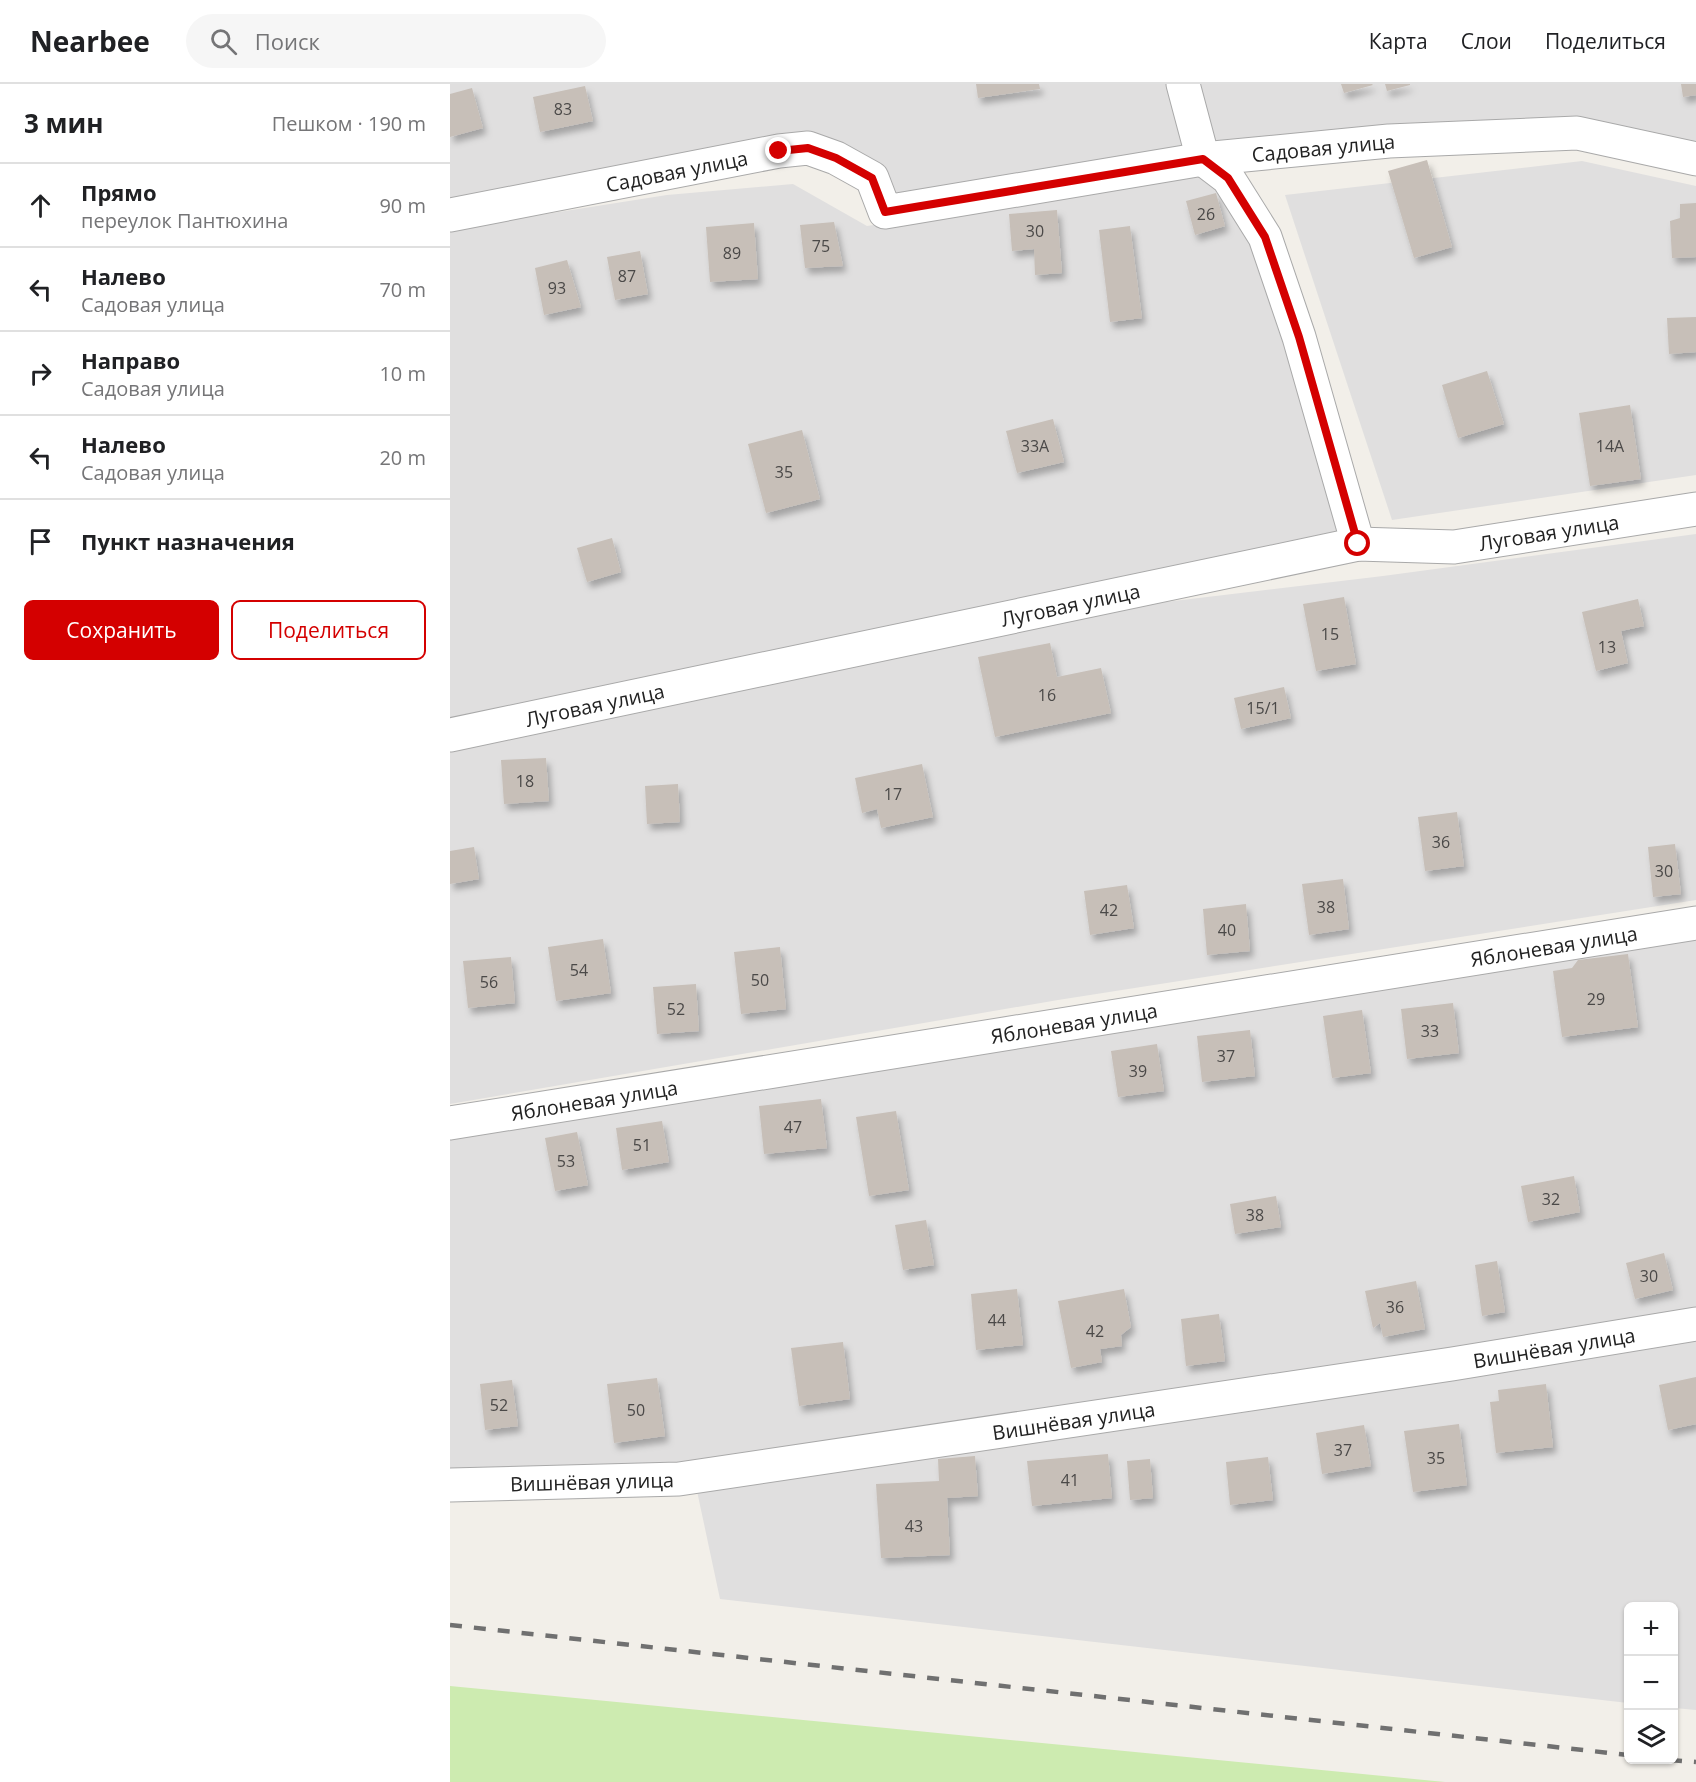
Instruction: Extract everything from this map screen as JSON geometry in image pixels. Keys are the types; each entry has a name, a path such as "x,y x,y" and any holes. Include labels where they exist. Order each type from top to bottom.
{"street":[{"path":"1183,84 1203,159 1228,178 1265,237 1299,337 1358,544"},
{"name":"Садовая улица","path":"450,215 779,151 808,148 836,158 872,178 885,212 1203,159 1389,141 1577,133 1696,159"},
{"name":"Луговая улица","path":"450,735 1358,544 1454,547 1696,509"},
{"name":"Яблоневая улица","path":"450,1123 1696,922"},
{"name":"Вишнёвая улица","path":"450,1485 679,1479 1452,1364 1696,1324"}],"shaded area":[{"path":"450,84 1696,84 1696,146 1577,133 890,201 806,139 450,200"},
{"path":"1582,161 1696,186 1696,475 1392,520 1285,195"},
{"path":"1219,174 1256,223 1346,529 450,722 450,229 667,195 793,184 867,226"},
{"path":"1696,534 1696,900 1058,1000 450,1104 450,747 1115,608 1383,576"},
{"path":"1696,935 1696,1312 675,1463 450,1469 450,1133"},
{"path":"1696,1335 1696,1710 1678,1708 1678,1602 1624,1602 1624,1703 720,1599 697,1491"}],"green space":[{"path":"450,1686 1445,1782 450,1782"}],"building":[{"path":"976,84 1039,84 1040,89 978,98"},
{"path":"1341,84 1372,84 1373,85 1344,93"},
{"path":"1385,84 1410,84 1410,85 1387,91"},
{"path":"1681,84 1696,84 1696,95 1683,97"},
{"path":"585,86 593,121 540,132 533,97"},
{"path":"472,88 483,128 450,137 450,94"},
{"path":"1427,160 1452,247 1414,258 1388,171"},
{"path":"1216,193 1225,226 1195,235 1186,201"},
{"path":"1696,203 1696,257 1672,258 1670,221 1680,218 1680,204"},
{"path":"1057,210 1062,273 1035,275 1034,249 1012,251 1009,214"},
{"path":"834,222 843,266 805,268 800,225"},
{"path":"754,223 758,279 710,282 706,227"},
{"path":"1130,226 1142,318 1110,322 1099,230"},
{"path":"640,251 648,294 615,300 607,257"},
{"path":"567,260 581,307 544,315 535,268"},
{"path":"1696,317 1696,352 1669,354 1667,318"},
{"path":"1487,371 1504,424 1458,438 1442,385"},
{"path":"1630,405 1641,479 1590,486 1579,413"},
{"path":"1053,419 1064,462 1017,473 1006,431"},
{"path":"802,430 820,499 766,513 748,444"},
{"path":"612,538 621,572 587,582 577,548"},
{"path":"1344,597 1356,664 1316,671 1303,604"},
{"path":"1638,599 1644,626 1621,631 1628,663 1596,671 1582,612"},
{"path":"1050,643 1057,677 1101,668 1111,713 995,737 978,657"},
{"path":"1284,687 1291,718 1241,729 1234,698"},
{"path":"546,758 549,801 504,804 501,760"},
{"path":"922,764 933,817 881,828 877,809 862,813 855,778"},
{"path":"678,784 680,822 647,824 645,786"},
{"path":"1457,812 1464,866 1425,871 1418,817"},
{"path":"1675,844 1681,894 1653,897 1648,847"},
{"path":"474,847 479,879 450,884 450,851"},
{"path":"1343,879 1349,929 1309,935 1302,884"},
{"path":"1127,885 1134,928 1090,935 1084,891"},
{"path":"1246,904 1250,951 1207,955 1203,909"},
{"path":"603,939 611,993 556,1001 548,947"},
{"path":"780,947 786,1009 741,1014 734,952"},
{"path":"1628,954 1638,1027 1562,1037 1553,971 1572,968 1578,960"},
{"path":"511,957 515,1003 468,1008 463,961"},
{"path":"696,984 699,1031 657,1034 653,987"},
{"path":"1453,1003 1459,1053 1407,1059 1401,1009"},
{"path":"1362,1010 1371,1073 1332,1078 1323,1016"},
{"path":"1250,1030 1255,1076 1202,1082 1197,1036"},
{"path":"1157,1044 1164,1091 1118,1097 1111,1051"},
{"path":"821,1099 827,1148 764,1154 759,1106"},
{"path":"896,1111 909,1190 869,1196 856,1117"},
{"path":"662,1121 669,1162 622,1170 616,1128"},
{"path":"577,1132 588,1185 555,1191 545,1138"},
{"path":"1574,1176 1580,1212 1528,1222 1521,1186"},
{"path":"1276,1196 1281,1227 1235,1234 1230,1204"},
{"path":"926,1220 934,1265 903,1270 895,1225"},
{"path":"1664,1253 1673,1290 1635,1299 1626,1263"},
{"path":"1497,1261 1505,1312 1482,1316 1475,1265"},
{"path":"1416,1281 1425,1329 1383,1337 1380,1323 1373,1328 1365,1291"},
{"path":"1017,1289 1023,1345 976,1350 971,1294"},
{"path":"1124,1289 1131,1327 1121,1335 1122,1346 1100,1349 1102,1362 1071,1368 1058,1301"},
{"path":"1219,1314 1225,1361 1186,1366 1181,1319"},
{"path":"843,1342 850,1399 799,1406 791,1348"},
{"path":"1696,1377 1696,1424 1668,1430 1659,1385"},
{"path":"657,1378 665,1436 614,1443 607,1384"},
{"path":"512,1380 518,1426 485,1430 480,1384"},
{"path":"1546,1384 1553,1447 1496,1453 1490,1402 1499,1401 1498,1390"},
{"path":"1459,1424 1467,1485 1413,1492 1404,1431"},
{"path":"1364,1425 1371,1466 1322,1474 1316,1433"},
{"path":"1108,1454 1112,1498 1032,1506 1027,1461"},
{"path":"975,1456 978,1496 947,1498 950,1555 881,1558 876,1484 939,1481 938,1459"},
{"path":"1268,1457 1273,1500 1230,1505 1226,1462"},
{"path":"1150,1459 1153,1498 1130,1500 1127,1461"}],"railway":[{"path":"450,1625 1624,1755"},
{"path":"1678,1761 1696,1762"}],"route":[{"path":"779,151 808,148 836,158 872,178 885,212 1203,159 1228,178 1265,237 1299,337 1358,544"}]}
